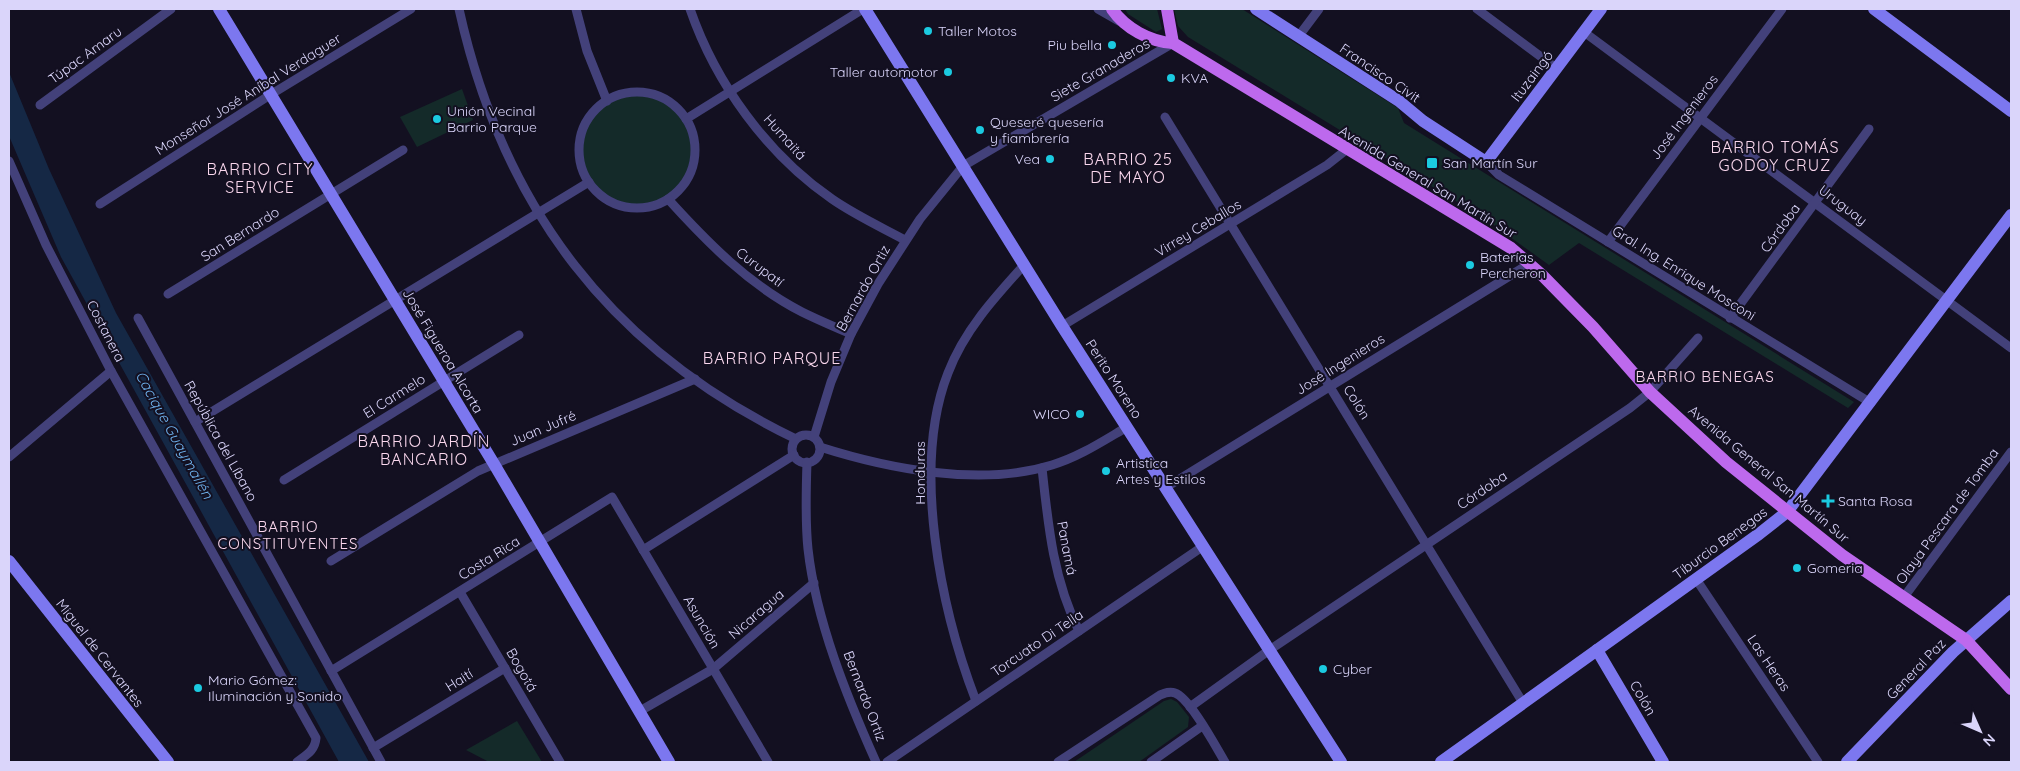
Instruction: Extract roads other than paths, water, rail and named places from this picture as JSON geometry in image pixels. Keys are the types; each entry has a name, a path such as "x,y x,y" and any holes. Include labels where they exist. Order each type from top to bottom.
{"main road":[{"name":"José Figueroa Alcorta","path":"219,9 494,464 670,762"},
{"name":"Perito Moreno","path":"864,9 1062,326 1268,651 1341,762"},
{"path":"1112,9 1123,23"},
{"path":"1167,9 1173,43"},
{"name":"Francisco Civit","path":"1256,9 1399,101 1423,121 1486,162"},
{"name":"Ituzaingó","path":"1486,162 1601,9"},
{"path":"1874,9 2011,111"},
{"name":"Avenida General San Martín Sur","path":"1123,23 1157,41 1173,43 1346,150 1511,248 1593,327 1650,392 1726,462 1842,555 1966,640 2011,689"},
{"name":"Tiburcio Benegas","path":"1441,762 1696,580 1787,512 2011,216"},
{"name":"Miguel de Cervantes","path":"9,561 168,762"},
{"name":"General Paz","path":"1847,762 1966,640 2011,601"},
{"name":"Colón","path":"1598,650 1663,762"}],"street":[{"name":"Túpac Amaru","path":"40,105 171,9"},
{"name":"Monseñor José Aníbal Verdaguer","path":"100,204 270,95 411,9"},
{"path":"459,9 476,77 497,136 538,213 570,260 599,296 644,339 695,379 750,415 796,439"},
{"path":"576,9 587,51 607,100"},
{"name":"Humaitá","path":"690,9 703,40 731,91 764,137 804,178 834,200 905,240"},
{"path":"686,119 864,9"},
{"path":"1098,9 1123,23"},
{"path":"1298,37 1319,9"},
{"path":"1477,9 1556,68"},
{"name":"José Ingenieros","path":"1608,242 1782,9"},
{"name":"Uruguay","path":"1584,32 1702,117 2011,348"},
{"name":"Siete Granaderos","path":"962,166 1173,43"},
{"path":"642,92 659,96 674,105 686,119 693,135 695,153 691,171 682,187 668,199 655,205 640,208 625,206 605,197 589,182 581,165 579,147 583,128 593,112 607,100 623,93 642,92"},
{"name":"Colón","path":"1165,118 1523,703"},
{"name":"Córdoba","path":"1730,318 1870,129"},
{"name":"San Bernardo","path":"168,294 403,150"},
{"name":"Virrey Ceballos","path":"1062,326 1327,165 1346,150"},
{"name":"Costanera","path":"9,161 46,245 112,371 316,738 316,746 297,762"},
{"name":"Gral. Ing. Enrique Mosconi","path":"1486,162 1499,174 1870,403"},
{"name":"Bernardo Ortiz","path":"814,437 831,382 851,334 905,240 962,166"},
{"path":"194,422 589,182"},
{"name":"Curupatí","path":"668,199 713,246 759,285 802,312 851,334"},
{"name":"José Ingenieros","path":"1165,488 1529,264"},
{"name":"Honduras","path":"976,701 959,655 944,593 934,520 932,472 935,419 951,366 979,316 1024,265"},
{"name":"República del Líbano","path":"138,318 381,762"},
{"name":"El Carmelo","path":"284,480 519,335"},
{"name":"Córdoba","path":"1190,707 1268,651 1630,408 1650,392 1698,338"},
{"path":"9,457 112,371"},
{"name":"Juan Jufré","path":"331,562 478,471 695,379"},
{"path":"820,447 815,459 807,462 799,460 794,455 792,446 796,439 806,435 814,437 820,447 880,465 932,472 994,473 1042,468 1078,455 1127,427"},
{"name":"Olaya Pescara de Tomba","path":"1904,597 2011,452"},
{"path":"643,550 794,455"},
{"name":"Bernardo Ortiz","path":"807,462 807,531 814,583 842,678 876,762"},
{"name":"Panamá","path":"1042,468 1052,552 1064,595 1079,631"},
{"name":"Costa Rica","path":"331,671 612,497"},
{"name":"Asunción","path":"612,497 768,762"},
{"name":"Torcuato Di Tella","path":"887,762 1202,547"},
{"name":"Las Heras","path":"1696,580 1818,762"},
{"name":"Nicaragua","path":"640,711 713,669 814,583"},
{"name":"Bogotá","path":"460,592 560,762"},
{"name":"Haití","path":"373,748 505,668"},
{"path":"1058,762 1160,695 1175,693 1190,707 1225,762"},
{"path":"1151,762 1202,726"}],"water":[{"name":"Cacique Guaymallén","path":"9,72 49,169 116,313 369,762 339,762 61,257 9,136"}],"place":[{"name":"Taller Motos","path":"928,31"},
{"name":"Piu bella","path":"1112,45"},
{"name":"Taller automotor","path":"948,72"},
{"name":"KVA","path":"1171,78"},
{"name":"Unión Vecinal Barrio Parque","path":"437,119"},
{"name":"Queseré quesería y fiambrería","path":"980,130"},
{"name":"Vea","path":"1050,159"},
{"name":"San Martín Sur","path":"1432,163"},
{"name":"Baterías Percheron","path":"1470,265"},
{"name":"WICO","path":"1080,414"},
{"name":"Artistica Artes y Estilos","path":"1106,471"},
{"name":"Santa Rosa","path":"1828,501"},
{"name":"Gomeria","path":"1797,568"},
{"name":"Cyber","path":"1323,669"},
{"name":"Mario Gómez: Iluminación y Sonido","path":"198,688"}],"district":[{"name":"BARRIO TOMÁS GODOY CRUZ","path":"1775,156"},
{"name":"BARRIO 25 DE MAYO","path":"1128,168"},
{"name":"BARRIO CITY SERVICE","path":"260,178"},
{"name":"BARRIO PARQUE","path":"772,358"},
{"name":"BARRIO BENEGAS","path":"1705,377"},
{"name":"BARRIO JARDÍN BANCARIO","path":"424,450"},
{"name":"BARRIO CONSTITUYENTES","path":"288,536"}]}
